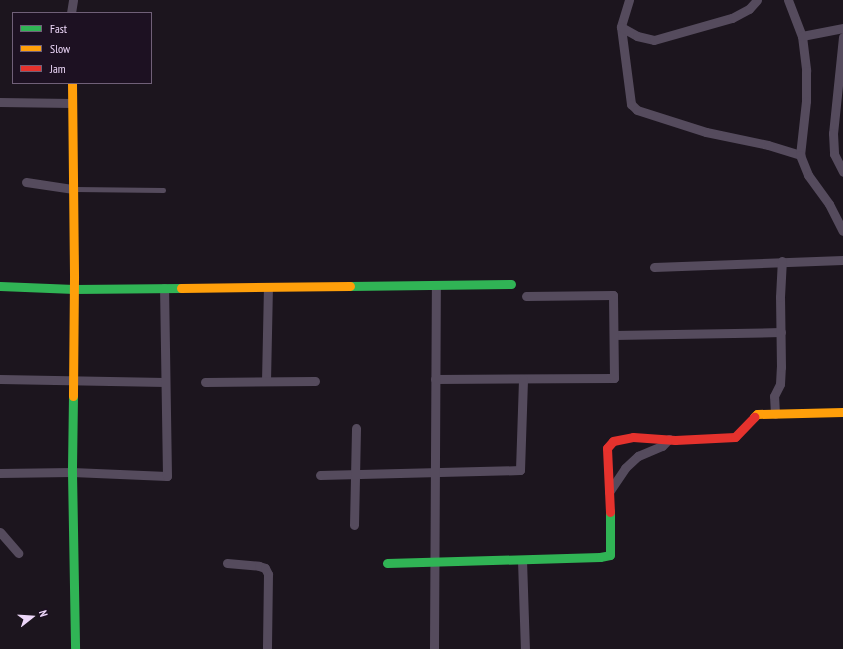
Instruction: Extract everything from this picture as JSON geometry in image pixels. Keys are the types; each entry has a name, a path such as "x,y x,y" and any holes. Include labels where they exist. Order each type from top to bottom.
{"street":[{"path":"71,12 73,0"},
{"path":"628,0 621,27 627,90 631,104 637,110 706,132 768,145 800,155"},
{"path":"621,27 636,36 654,40 732,18 749,9 757,0"},
{"path":"788,0 802,36 806,71 806,101 800,155 808,175 829,204 843,231"},
{"path":"802,36 843,28"},
{"path":"843,37 833,133 834,154 843,172"},
{"path":"72,84 74,289 72,472 75,649"},
{"path":"0,102 72,104"},
{"path":"26,182 73,189"},
{"path":"654,267 782,261 843,260"},
{"path":"775,414 774,396 780,384 782,261"},
{"path":"0,286 74,289 511,284"},
{"path":"434,649 436,285"},
{"path":"266,381 268,287"},
{"path":"0,472 72,472 167,476 164,288"},
{"path":"435,379 614,378 613,295 526,296"},
{"path":"614,335 781,332"},
{"path":"320,475 520,470 523,379"},
{"path":"0,380 165,382"},
{"path":"205,382 314,381"},
{"path":"387,563 522,560 600,557 610,555 611,542 607,448 613,441 633,437 669,440 735,437 757,414 843,412"},
{"path":"354,525 356,428"},
{"path":"608,493 625,468 638,456 662,446 669,440"},
{"path":"0,532 18,552"},
{"path":"522,560 525,649"},
{"path":"227,563 259,566 265,568 268,574 267,649"}],"lane":[{"path":"73,189 163,190"}],"traffic: fast":[{"path":"350,286 511,284"},
{"path":"0,286 74,289 181,288"},
{"path":"73,396 72,472 75,649"},
{"path":"387,563 600,557 610,555 610,512"}],"traffic: slow":[{"path":"72,84 74,278 73,396"},
{"path":"181,288 350,286"},
{"path":"754,417 757,414 843,412"}],"traffic: jam":[{"path":"610,512 607,448 613,441 633,437 675,440 735,437 754,417"}]}
